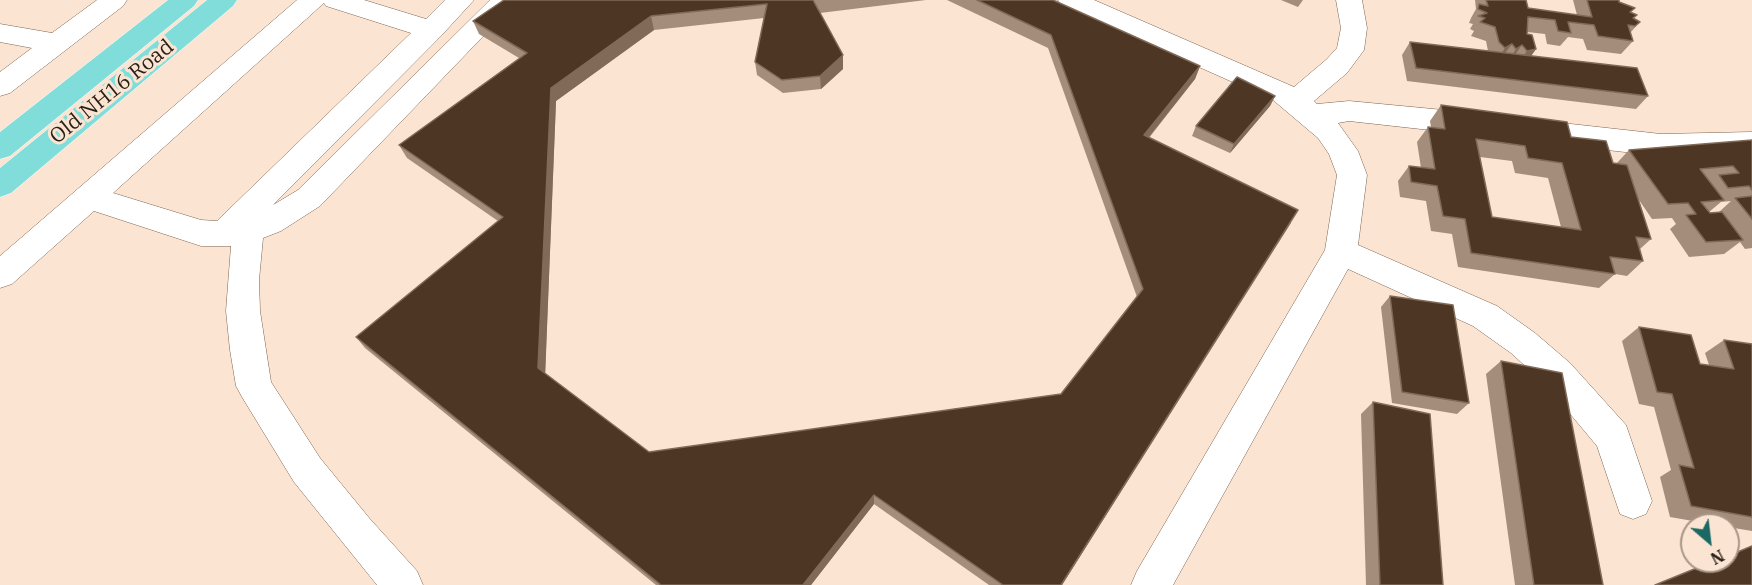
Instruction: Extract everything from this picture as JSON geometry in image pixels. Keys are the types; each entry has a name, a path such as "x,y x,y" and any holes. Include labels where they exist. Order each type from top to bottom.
{"main road":[{"name":"Old NH16 Road","path":"0,148 185,0"},
{"name":"Old NH16 Road","path":"0,185 224,0"}],"street":[{"path":"0,86 114,0"},
{"path":"0,275 313,0"},
{"path":"335,0 432,30"},
{"path":"87,197 201,233 236,232 270,222 309,198 505,0"},
{"path":"1071,0 1242,74 1304,108 1328,130 1343,151 1352,175 1341,252 1151,585"},
{"path":"1304,108 1350,50 1354,28 1349,0"},
{"path":"236,232 309,151 432,30 455,1"},
{"path":"0,33 57,43"},
{"path":"400,61 435,72"},
{"path":"1304,108 1381,114 1661,145 1752,143"},
{"path":"309,151 345,162"},
{"path":"236,232 243,280 247,350 254,386 307,470 356,532 403,585"},
{"path":"1341,252 1485,316 1523,343 1558,374 1594,412 1613,437 1633,501"}],"building":[{"path":"504,0 813,0 843,55 820,76 782,80 755,62 767,4 651,16 551,88 538,368 649,452 1061,394 1143,289 1051,35 977,0 1053,0 1200,66 1144,135 1298,210 1061,585 1003,585 874,495 803,585 661,585 356,337 503,217 399,145 527,53 473,21"},
{"path":"1486,0 1526,0 1528,8 1592,17 1587,0 1619,0 1635,8 1630,12 1637,15 1633,18 1640,22 1635,26 1628,25 1633,41 1598,36 1594,25 1568,22 1571,33 1558,31 1555,20 1528,17 1527,34 1532,35 1536,49 1527,51 1522,45 1516,49 1512,44 1505,48 1499,42 1495,27 1480,22 1485,18 1478,16 1487,13 1478,9 1479,4 1488,6"},
{"path":"1410,42 1637,68 1648,96 1416,68"},
{"path":"1237,77 1275,96 1234,144 1196,126"},
{"path":"1441,105 1567,122 1571,137 1606,141 1613,163 1627,165 1651,239 1636,237 1643,261 1610,257 1615,274 1471,253 1465,219 1443,216 1437,186 1411,182 1409,166 1435,169 1428,127 1445,129","holes":["1476,139 1525,146 1528,158 1562,163 1581,230 1492,217"]},
{"path":"1752,140 1752,190 1749,186 1728,188 1719,175 1739,173 1733,166 1700,169 1724,200 1701,202 1710,213 1722,212 1743,240 1706,242 1686,215 1696,214 1688,203 1668,204 1629,150"},
{"path":"1752,196 1752,219 1735,198"},
{"path":"1390,296 1453,305 1469,403 1402,392"},
{"path":"1639,327 1691,335 1700,364 1734,369 1724,340 1752,344 1752,517 1740,513 1691,506 1679,465 1694,468 1672,394 1657,392"},
{"path":"1501,361 1562,373 1603,585 1534,585"},
{"path":"1373,402 1430,414 1443,585 1380,585"},
{"path":"1752,546 1752,585 1655,585 1684,573 1740,573 1740,551"}]}
